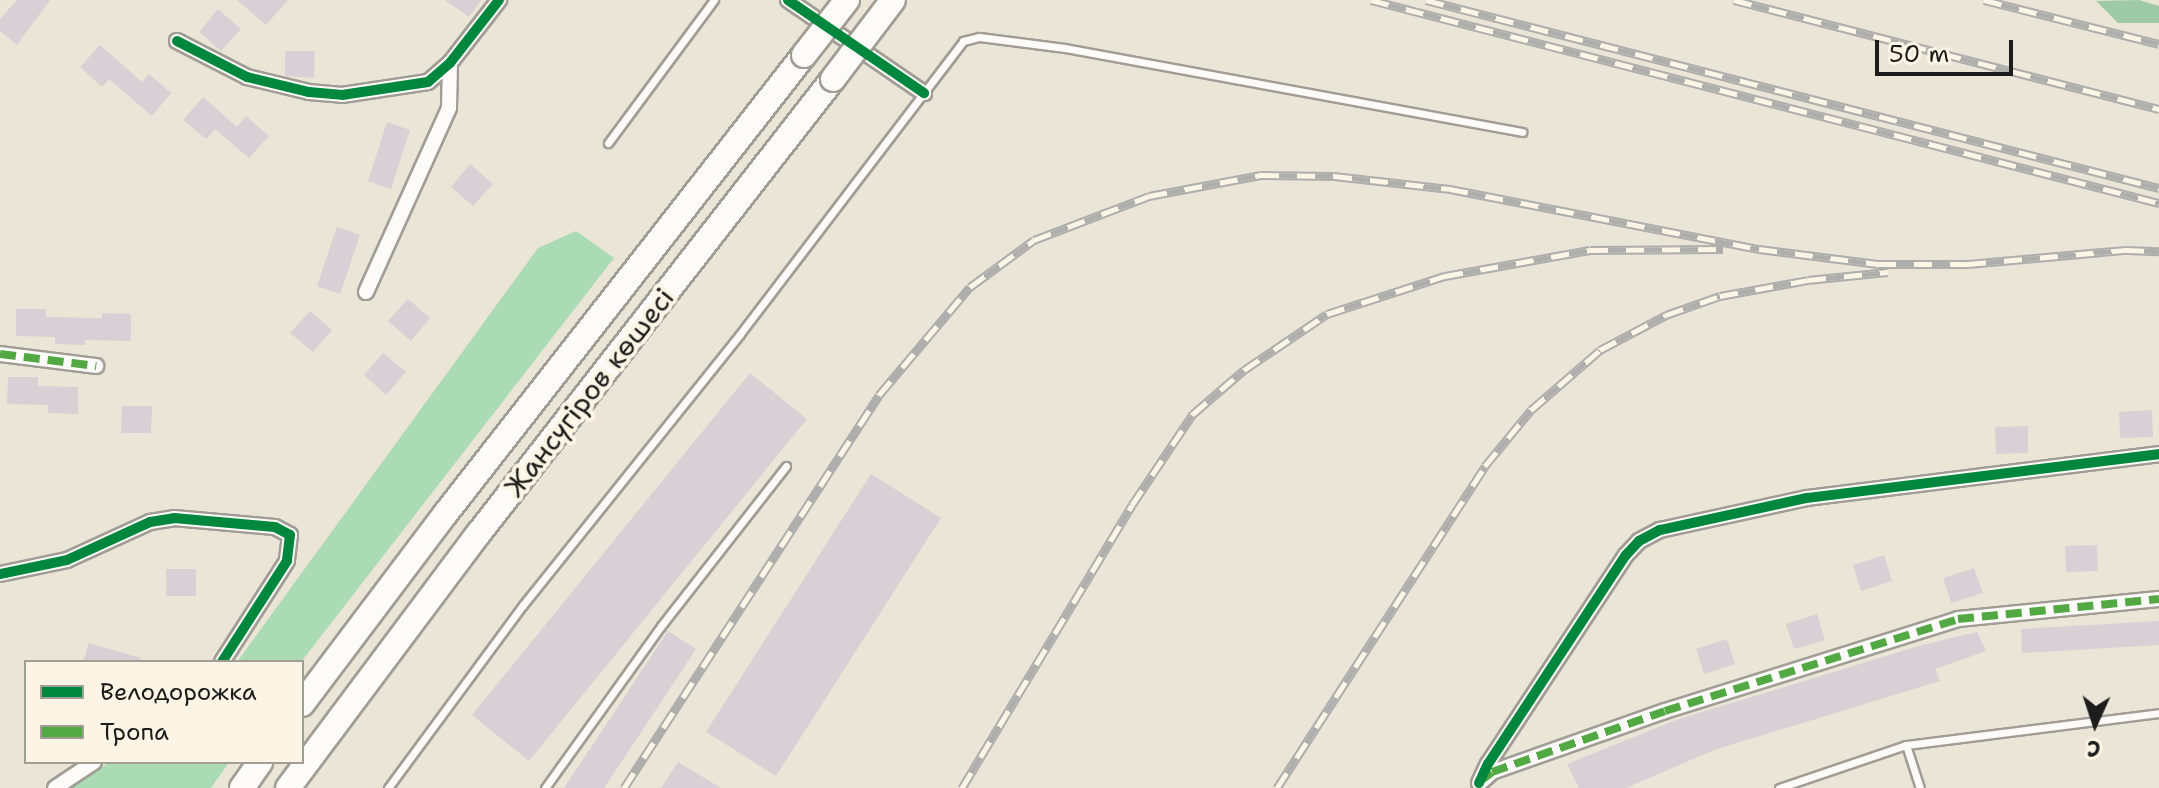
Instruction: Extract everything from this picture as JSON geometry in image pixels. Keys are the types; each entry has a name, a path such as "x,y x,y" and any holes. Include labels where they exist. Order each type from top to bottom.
{"main road":[{"name":"Жансүгіров көшесі","path":"304,701 446,513 847,0"},
{"name":"Жансүгіров көшесі","path":"288,788 460,558 893,0"},
{"path":"242,788 259,764"}],"street":[{"path":"177,41 247,77 309,92 342,95 428,82 450,63 499,0"},
{"path":"788,0 924,93"},
{"path":"366,292 449,108 450,63"},
{"path":"0,354 96,366"},
{"path":"1478,786 1488,764 1626,555 1639,541 1660,530 1807,498 2159,454"},
{"path":"0,574 67,560 150,522 174,518 275,527 290,535 287,561 223,660"},
{"path":"1478,786 1492,772 1665,711 1958,619 2159,599"},
{"path":"55,788 91,764"}],"lane":[{"path":"608,143 714,0"},
{"path":"388,788 523,605 740,334 963,41 979,37 1065,48 1522,132"},
{"path":"545,788 661,626 786,466"},
{"path":"1779,788 1906,745 2159,713"},
{"path":"1906,745 1920,788"}],"green space":[{"path":"2139,0 2159,6 2159,23 2118,23 2096,1"},
{"path":"576,231 614,258 303,660 238,660 538,248"},
{"path":"107,764 228,764 211,788 71,788"}],"building":[{"path":"17,0 50,0 17,45 0,31 0,19"},
{"path":"237,0 288,0 266,25"},
{"path":"445,0 481,0 469,17"},
{"path":"218,9 241,29 221,51 199,32"},
{"path":"100,45 142,82 149,74 171,93 152,116 109,79 102,87 80,67"},
{"path":"285,51 315,51 314,78 285,76"},
{"path":"203,97 237,127 246,116 269,136 249,158 215,129 206,139 183,120"},
{"path":"387,122 410,130 391,189 368,181"},
{"path":"470,164 493,184 473,206 451,187"},
{"path":"337,227 360,235 340,294 317,286"},
{"path":"408,299 430,318 411,341 388,321"},
{"path":"16,309 46,309 46,317 102,318 102,313 131,314 131,341 85,340 85,345 55,344 55,337 16,336"},
{"path":"310,311 332,330 313,352 290,333"},
{"path":"383,353 406,372 386,395 364,375"},
{"path":"750,373 807,419 529,761 472,715"},
{"path":"8,377 38,377 38,386 78,387 78,414 48,413 48,405 7,404"},
{"path":"122,406 152,406 151,433 121,433"},
{"path":"2152,410 2153,437 2120,438 2119,412"},
{"path":"2028,426 2028,453 1996,454 1995,427"},
{"path":"871,474 941,518 776,776 706,732"},
{"path":"2097,545 2098,571 2066,572 2065,546"},
{"path":"1884,555 1892,581 1861,591 1853,565"},
{"path":"1974,568 1983,593 1951,603 1943,578"},
{"path":"166,569 196,569 196,596 166,596"},
{"path":"1817,614 1825,640 1794,649 1786,624"},
{"path":"2159,621 2159,645 2022,653 2021,629"},
{"path":"668,631 696,649 604,788 564,788"},
{"path":"1977,632 1986,651 1935,669 1940,681 1714,750 1626,788 1579,788 1567,764 1676,720 1922,645"},
{"path":"1727,639 1735,664 1704,674 1696,649"},
{"path":"89,643 141,658 140,660 84,660"},
{"path":"678,762 721,788 661,788"}],"railway":[{"path":"1371,0 2159,203"},
{"path":"1426,0 2159,188"},
{"path":"1734,0 2159,109"},
{"path":"1984,0 2159,44"},
{"path":"624,788 879,395 970,287 1034,240 1149,196 1261,175 1334,176 1450,189 1759,249 1878,264 1968,264 2126,250 2159,251"},
{"path":"962,788 1132,505 1193,414 1244,370 1327,314 1445,276 1590,250 1723,249"},
{"path":"1277,788 1485,466 1531,410 1600,350 1666,315 1720,296 1808,280 1888,272"}],"marked path":[{"path":"0,354 96,366"},
{"path":"1483,779 1492,772 1665,711 1958,619 2159,599"}],"cycle path":[{"path":"177,41 247,77 309,92 342,95 428,82 450,63 499,0"},
{"path":"788,0 924,93"},
{"path":"1479,783 1488,764 1626,555 1639,541 1660,530 1807,498 2159,454"},
{"path":"0,574 67,560 150,522 174,518 275,527 290,535 287,561 223,660"}]}
